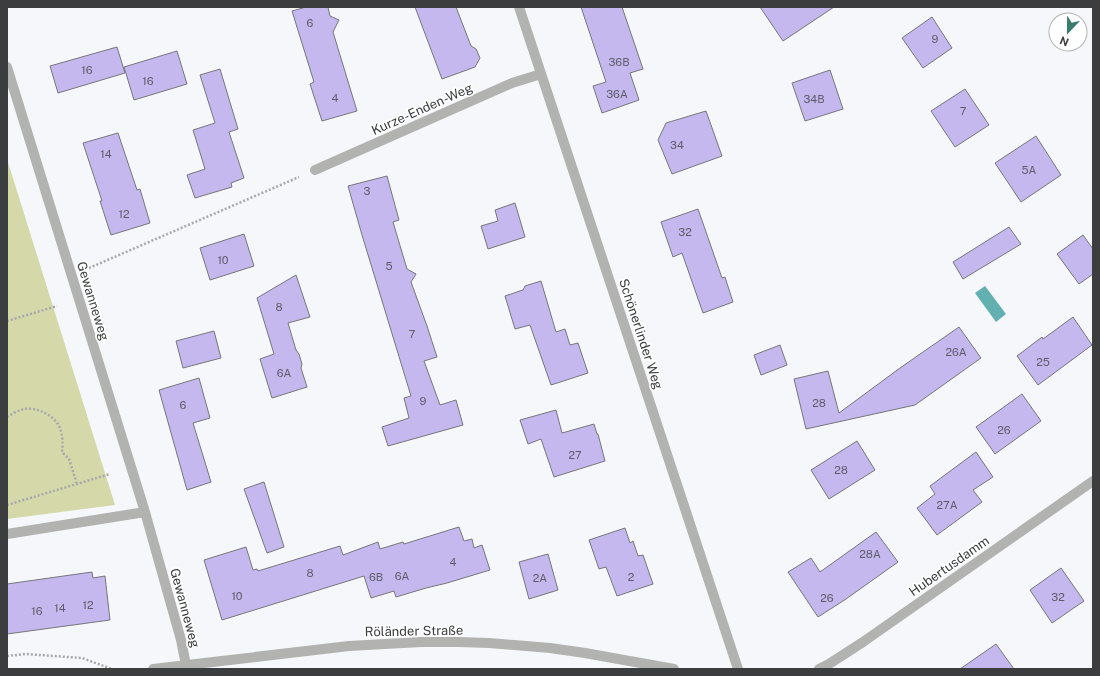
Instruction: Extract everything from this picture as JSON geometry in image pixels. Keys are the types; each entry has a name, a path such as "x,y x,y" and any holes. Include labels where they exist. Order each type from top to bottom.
{"street":[{"name":"Schönerlinder Weg","path":"519,7 738,669"},
{"name":"Gewanneweg","path":"7,67 12,99 72,275 145,512 181,640 186,665"},
{"name":"Kurze-Enden-Weg","path":"315,170 512,83 541,74"},
{"name":"Hubertusdamm","path":"819,669 863,642 1093,480"},
{"path":"7,534 145,512"},
{"name":"Röländer Straße","path":"153,669 348,646 421,642 489,643 550,648 674,669"}],"path":[{"path":"72,275 315,170"},
{"path":"7,321 58,306"},
{"path":"7,417 12,413 25,409 37,410 50,416 58,424 63,442 62,452 69,459 77,484"},
{"path":"7,505 110,474"},
{"path":"7,656 26,654 82,658 112,669"}],"green space":[{"path":"7,159 115,505 7,519"}],"water":[{"path":"985,286 1006,314 996,322 975,293"}],"building":[{"path":"306,7 328,7 330,16 339,20 333,32 357,111 322,121 310,84 314,82 292,11"},
{"path":"415,7 456,7 471,46 476,49 480,58 475,67 442,79"},
{"path":"581,7 622,7 643,69 630,73 639,100 602,113 593,86 606,82"},
{"path":"760,7 834,7 783,41"},
{"path":"932,17 952,48 923,68 902,38"},
{"path":"117,47 125,73 58,93 50,66"},
{"path":"177,51 187,84 134,100 124,67"},
{"path":"220,69 238,129 229,132 244,178 231,183 232,187 195,198 187,175 205,169 193,130 215,123 200,75"},
{"path":"830,70 843,109 805,121 792,83"},
{"path":"965,89 989,125 955,147 931,111"},
{"path":"706,111 722,156 672,174 658,140 666,123"},
{"path":"118,133 137,190 140,189 150,223 111,235 100,201 102,201 83,143"},
{"path":"1036,136 1061,175 1021,202 995,163"},
{"path":"387,176 399,220 393,222 407,269 416,274 411,282 437,357 424,361 440,405 456,400 463,425 388,446 382,427 409,418 404,398 411,396 348,186"},
{"path":"515,203 525,237 488,249 481,226 498,221 495,210"},
{"path":"698,209 722,278 725,277 733,302 703,313 682,253 673,257 661,222"},
{"path":"1009,227 1021,244 963,279 953,262"},
{"path":"244,234 254,266 210,280 200,248"},
{"path":"1083,235 1093,249 1093,274 1079,284 1057,254"},
{"path":"296,275 310,317 288,323 302,364 301,368 307,387 272,398 260,359 274,354 257,298"},
{"path":"541,281 556,332 565,329 570,345 578,343 588,373 551,385 530,325 515,329 505,296 523,290 525,286"},
{"path":"1073,317 1092,345 1038,385 1017,356 1042,337 1043,339"},
{"path":"959,327 981,358 915,405 806,429 794,379 828,371 839,413"},
{"path":"214,331 221,358 183,368 176,341"},
{"path":"780,345 787,365 761,375 754,355"},
{"path":"199,378 210,418 193,423 211,482 187,490 159,390"},
{"path":"1022,394 1041,421 995,454 976,427"},
{"path":"556,410 562,433 594,424 605,461 554,477 541,439 528,444 520,420"},
{"path":"857,441 875,470 829,499 811,470"},
{"path":"976,452 993,477 973,490 982,502 937,535 917,508 935,494 930,486"},
{"path":"264,482 284,547 267,553 244,489"},
{"path":"459,527 464,541 472,539 474,548 482,545 490,570 396,597 394,591 371,598 364,576 222,620 204,560 246,547 253,570 257,569 258,571 340,546 343,555 378,542 380,549 403,542 404,544"},
{"path":"625,528 630,543 633,541 638,556 643,555 653,584 617,596 606,567 599,569 589,540"},
{"path":"876,532 898,562 818,617 788,572 811,558 820,572"},
{"path":"548,554 558,590 529,599 519,562"},
{"path":"1061,568 1084,601 1052,623 1030,590"},
{"path":"92,572 93,578 105,576 110,620 7,634 7,584"},
{"path":"996,644 1014,669 960,669"}]}
